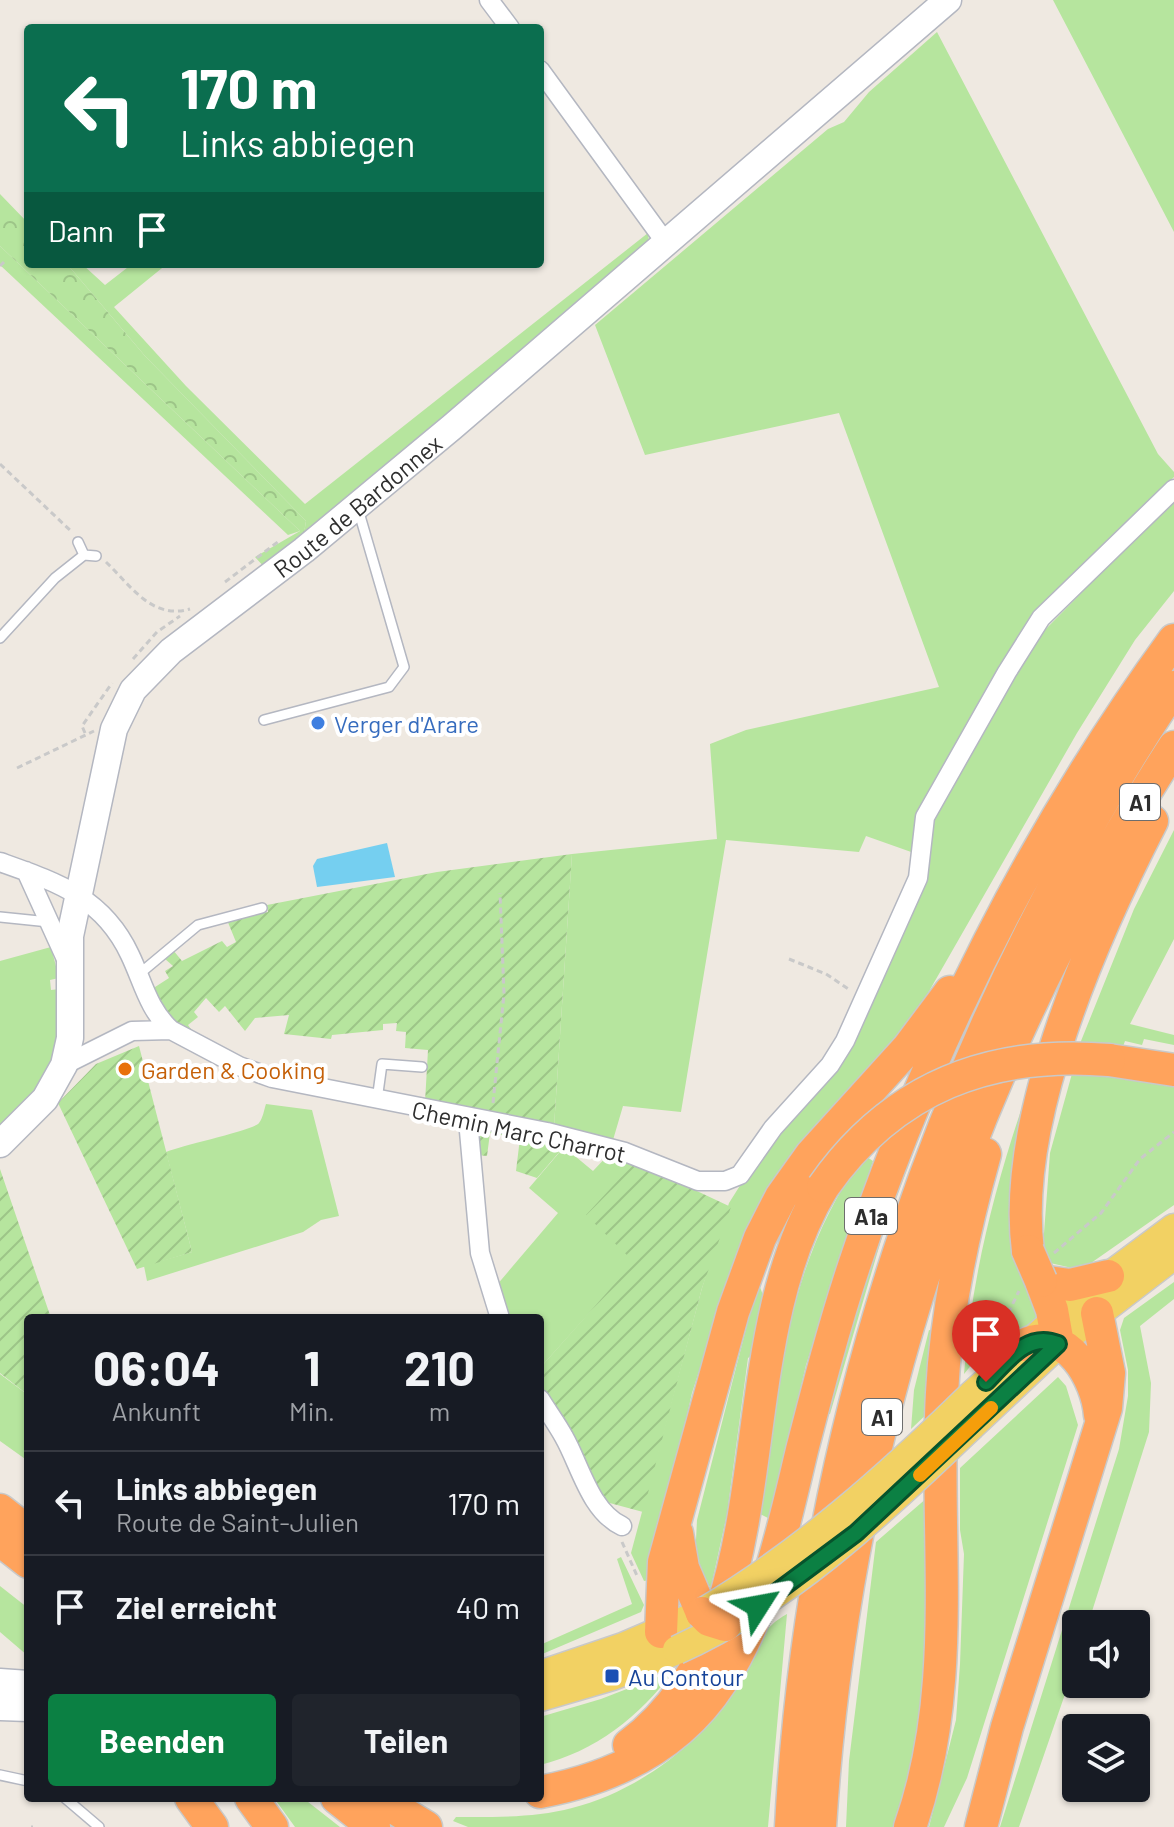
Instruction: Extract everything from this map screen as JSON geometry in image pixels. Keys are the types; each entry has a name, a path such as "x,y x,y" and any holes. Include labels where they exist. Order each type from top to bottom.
{"highway":[{"name":"A1a","path":"544,1791 614,1773 651,1752 694,1717 734,1661 762,1596 783,1533 821,1376 874,1209 904,1129 1001,914 1088,763 1174,640"},
{"name":"A1","path":"791,1827 805,1676 835,1491 867,1361 903,1239 968,1066 1016,961 1076,847 1174,687"},
{"name":"A1","path":"820,1827 840,1628 884,1410 944,1209 1021,1027 1085,900 1174,747"},
{"path":"1099,1427 1099,1405 1090,1379 1056,1332 1034,1270 1025,1207 1028,1169 1052,1069 1102,927 1174,779"},
{"path":"692,1624 664,1562 733,1312 773,1211 811,1155 926,1027 1001,914"},
{"path":"910,1827 928,1764 941,1671 942,1393 953,1294 975,1192 1021,1027"},
{"path":"544,1790 595,1766 643,1733 684,1689 704,1654 736,1559 776,1300 797,1234 823,1187 870,1131 902,1106 940,1085 981,1069 1023,1060 1109,1060 1174,1070"},
{"path":"1034,1270 1070,1285 1108,1276"},
{"path":"981,1827 1007,1727 1099,1427 1110,1378 1097,1313"},
{"path":"1024,1345 1043,1340 1056,1332"},
{"path":"0,1510 24,1529"},
{"path":"677,1515 679,1556 692,1624"},
{"path":"0,1540 24,1559"},
{"path":"959,1827 1007,1727"},
{"path":"254,1802 272,1827"},
{"path":"342,1802 374,1827"},
{"path":"385,1802 426,1827"}],"main road":[{"path":"544,1674 692,1624 840,1547 971,1426 1108,1276 1174,1228"},
{"path":"1056,1332 1097,1313 1174,1255"},
{"path":"544,1696 612,1676 796,1553 841,1517 1024,1345"}],"street":[{"path":"489,0 507,24"},
{"name":"Route de Bardonnex","path":"0,1144 45,1099 64,1065 70,1038 67,963 79,893 114,729 133,690 171,651 357,505 948,0"},
{"path":"544,75 666,243"},
{"name":"Chemin Marc Charrot","path":"64,1065 132,1031 171,1030 239,1066 272,1078 625,1152 698,1181 725,1181 740,1175 773,1128 830,1065 865,997 918,878 925,817 1031,634 1059,598 1174,489"},
{"path":"0,862 79,893 117,933 150,1005 171,1030"},
{"path":"26,871 67,963"},
{"path":"468,1120 480,1253 499,1314"},
{"path":"544,1405 564,1436 599,1506 611,1521 622,1526"},
{"path":"0,1682 24,1684"},
{"path":"0,1707 24,1708"}],"lane":[{"path":"264,720 342,702 389,687 401,674 404,667 357,505"},
{"path":"78,542 84,555"},
{"path":"0,638 55,578 84,555 96,556"},
{"path":"138,975 198,925 262,908"},
{"path":"0,917 49,922"},
{"path":"377,1100 382,1064 422,1067"},
{"path":"0,1775 24,1780"},
{"path":"70,1802 99,1827"}],"path":[{"path":"0,464 64,523 78,542"},
{"path":"222,584 288,535"},
{"path":"96,556 153,608 171,612 189,610 199,603"},
{"path":"85,733 82,726 86,718"},
{"path":"17,768 85,733 114,729"},
{"path":"491,1122 504,994 500,893"},
{"path":"789,959 826,974 865,997"},
{"path":"984,1359 1034,1270 1101,1213 1140,1159 1174,1132"},
{"path":"622,1526 623,1547 640,1582"}],"green space":[{"path":"1053,0 1174,0 1174,232"},
{"path":"937,32 1158,454 1174,472 1174,477 1053,595 914,853 866,836 859,852 726,840 681,1112 623,1106 613,1140 554,1127 572,854 717,839 710,744 746,730 939,687 839,413 645,455 595,325 828,129 844,122 869,92"},
{"path":"0,194 24,219 24,268 70,268 145,356 306,521 303,539 265,568 255,557 300,531 0,246"},
{"path":"648,233 649,242 303,539 306,521 145,356 70,268 86,268 105,285 127,268 162,268 114,307 186,386 305,504"},
{"path":"0,246 300,531 288,535 0,265"},
{"path":"1174,499 1174,591 1135,640 1077,733 912,1021 797,1147 758,1206 739,1247 692,1393 650,1580 644,1581 631,1553 702,1288 729,1203 753,1165 830,1074 943,797 1037,638"},
{"path":"1174,830 1174,939 1130,1024 1174,1035 1174,1045 1144,1039 1142,1045 1125,1041 1121,1052 1079,1046 1134,909"},
{"path":"572,854 554,1127 425,1102 428,1050 405,1048 406,1032 396,1031 397,1023 383,1024 383,1030 332,1035 331,1039 284,1034 289,1015 255,1018 245,1031 225,1006 219,1012 206,998 194,1012 198,1017 188,1025 193,1032 175,1022 152,989 169,978 165,971 173,966 164,958 173,950 182,961 222,941 227,947 236,942 227,920 268,912 267,905 437,872"},
{"path":"51,947 59,978 50,980 51,990 60,989 60,1030 52,1071 0,1133 0,961"},
{"path":"139,1046 192,1252 137,1269 58,1103 96,1064"},
{"path":"1073,1070 1174,1084 1174,1205 1081,1270 1050,1263 1043,1254 1040,1237 1044,1233 1050,1153"},
{"path":"1031,1081 1038,1318 1001,1354 986,1347 964,1374 973,1299 988,1226 1007,1153"},
{"path":"932,1103 884,1230 830,1414 827,1414 880,1229"},
{"path":"266,1104 312,1110 339,1216 321,1220 303,1232 147,1281 144,1266 192,1252 166,1152 254,1126 259,1123"},
{"path":"493,1129 567,1143 537,1178 516,1171 520,1138 490,1133 487,1156 477,1155 478,1134"},
{"path":"564,1147 593,1171 609,1154 635,1162 635,1262 544,1364 544,1314 506,1314 496,1286 558,1213 529,1188"},
{"path":"864,1155 873,1161 806,1365 770,1519 760,1514 789,1327 817,1240 837,1197"},
{"path":"635,1162 731,1207 702,1288 643,1512 606,1502 587,1470 585,1457 544,1390 544,1363 634,1262 586,1215"},
{"path":"0,1169 50,1314 24,1314 24,1392 0,1373"},
{"path":"758,1282 763,1295 752,1355 748,1358 727,1514 711,1587 705,1584 695,1560 697,1520"},
{"path":"1174,1282 1174,1299 1140,1326 1151,1383 1149,1432 1092,1610 1068,1610 1119,1449 1128,1396 1128,1370 1120,1330 1124,1318"},
{"path":"929,1330 936,1332 931,1410 911,1429 914,1390"},
{"path":"0,1374 24,1392 24,1458 0,1441"},
{"path":"1058,1377 1066,1386 1078,1425 967,1778 944,1827 929,1827 956,1720 964,1554 960,1530 960,1468"},
{"path":"928,1497 928,1626 920,1726 898,1827 846,1827 849,1761 876,1542"},
{"path":"621,1557 644,1605 641,1612 544,1653 544,1643 632,1604 617,1559"},
{"path":"0,1586 24,1605 24,1653 0,1632"},
{"path":"787,1614 768,1827 468,1827 453,1821 456,1817 529,1815 572,1808 596,1801 643,1778 705,1728 737,1687 762,1637"},
{"path":"1062,1630 1063,1698 1019,1827 1000,1827"},
{"path":"673,1671 646,1703 615,1730 579,1751 544,1764 544,1716 601,1699"},
{"path":"277,1802 308,1802 340,1827 295,1827"}],"water":[{"path":"387,843 395,877 317,887 313,866 317,859"}],"slow traffic":[{"path":"920,1475 991,1408"}],"place":[{"name":"Verger d'Arare","path":"318,723"},
{"name":"Garden & Cooking","path":"125,1069"},
{"name":"Au Contour","path":"612,1676"}],"route":[{"path":"758,1606 840,1547 1058,1344 1037,1340 1024,1345 986,1382"}]}
